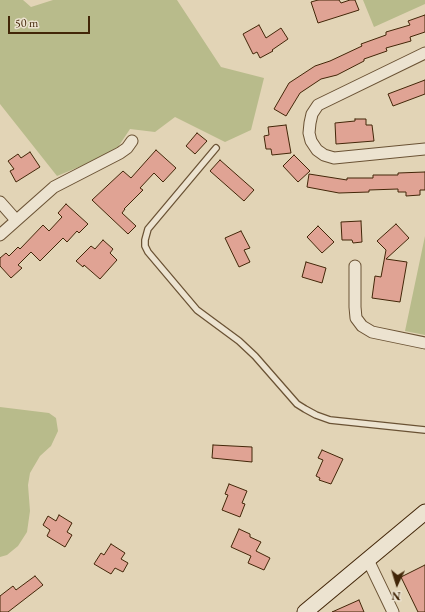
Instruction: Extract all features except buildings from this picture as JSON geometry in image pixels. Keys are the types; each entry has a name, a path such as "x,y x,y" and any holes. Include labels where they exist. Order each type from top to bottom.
{"main road":[{"path":"305,612 425,512"}],"street":[{"path":"425,53 318,105 312,114 310,133 311,141 317,150 324,155 334,158 425,149"},
{"path":"0,235 54,187 120,153 127,148 132,141"},
{"path":"0,202 16,220"},
{"path":"355,266 356,318 362,326 372,332 425,343"},
{"path":"368,560 393,612"}],"lane":[{"path":"216,148 148,229 145,240 148,252 197,310 239,341 255,356 297,404 305,410 335,421 425,430"}],"green space":[{"path":"0,0 23,0 31,7 53,0 177,0 221,67 264,78 251,130 225,142 175,117 155,132 130,129 118,147 91,162 57,176 0,104"},
{"path":"363,0 425,0 425,4 374,27"},
{"path":"425,236 425,335 405,331"},
{"path":"0,407 49,413 56,418 58,431 51,446 40,456 30,473 28,485 30,511 27,532 18,546 7,555 0,557"}]}
